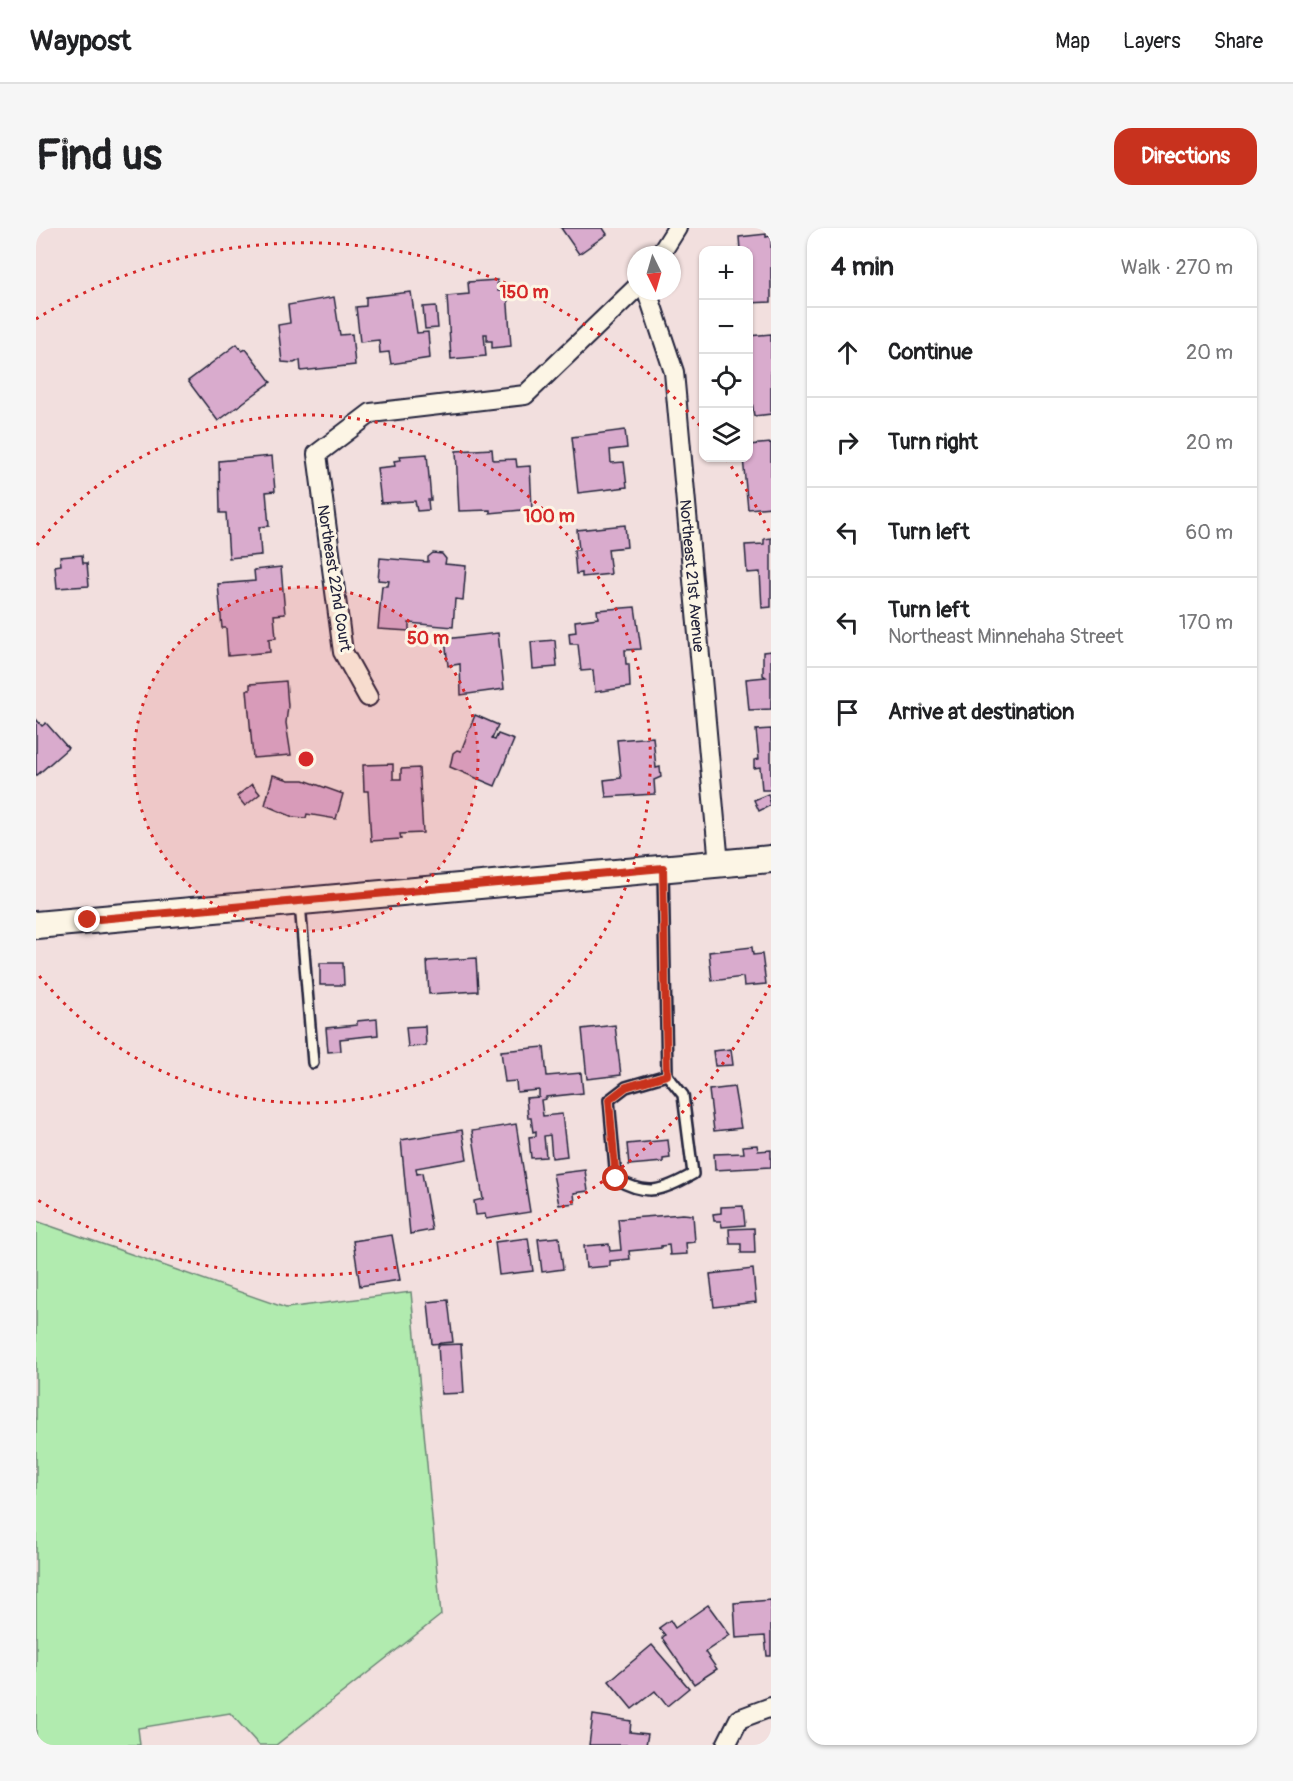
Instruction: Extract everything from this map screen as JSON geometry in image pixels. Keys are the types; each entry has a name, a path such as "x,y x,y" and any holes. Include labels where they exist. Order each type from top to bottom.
{"main road":[{"path":"36,925 771,859"}],"street":[{"path":"666,246 677,228"},
{"name":"Northeast 22nd Court","path":"368,697 343,652 317,454 371,413 525,395 627,297"},
{"name":"Northeast 21st Avenue","path":"650,300 674,372 719,864"},
{"path":"726,1745 739,1719 771,1707"}],"lane":[{"path":"663,868 667,1075 683,1095 693,1174 666,1189 649,1191 632,1188 616,1179 609,1100 626,1087 667,1075"},
{"path":"299,901 313,1063"}],"green space":[{"path":"36,1221 286,1308 411,1292 441,1615 276,1745 259,1745 230,1713 138,1728 140,1745 36,1745"}],"building":[{"path":"561,228 603,228 607,234 579,254"},
{"path":"766,234 766,237 771,236 771,302 753,303 753,246 740,246 739,237"},
{"path":"497,280 498,291 507,291 511,346 492,348 492,341 487,341 487,334 484,334 486,356 451,359 447,296 469,294 468,282"},
{"path":"411,292 417,333 428,332 430,358 391,364 389,352 380,353 379,340 360,342 356,307 366,306 366,297"},
{"path":"334,297 340,335 352,334 355,365 301,371 300,360 294,363 282,362 278,325 290,323 288,305"},
{"path":"436,306 438,328 425,329 423,307"},
{"path":"771,334 771,414 754,416 753,336"},
{"path":"237,344 242,351 246,349 271,382 218,421 188,381"},
{"path":"625,430 627,448 610,450 611,463 624,462 627,487 578,493 572,437"},
{"path":"771,443 771,507 748,509 743,462 753,462 753,445"},
{"path":"492,449 493,460 516,459 517,467 530,466 532,509 490,513 490,510 459,511 456,451"},
{"path":"427,454 431,500 428,500 429,510 417,511 415,501 381,503 377,468 395,466 394,461 401,460 400,456"},
{"path":"272,456 275,491 266,492 269,526 259,527 261,555 229,558 226,513 220,513 219,461"},
{"path":"625,525 627,547 608,549 611,574 582,577 582,573 576,574 574,550 579,550 577,530"},
{"path":"771,538 771,607 762,608 760,572 747,573 745,545 764,544 764,539"},
{"path":"433,553 442,554 446,559 445,564 466,566 463,600 455,599 453,627 409,623 409,631 378,629 382,586 388,586 389,581 378,580 380,558 428,562 428,557"},
{"path":"82,555 83,563 87,563 89,586 57,588 55,566 61,565 60,557"},
{"path":"281,567 285,614 274,615 276,638 269,639 270,652 228,656 226,628 222,628 218,584 255,581 254,570"},
{"path":"635,607 641,649 625,650 626,664 629,664 630,687 595,692 593,670 581,671 578,644 570,644 569,633 576,632 575,621 598,618 597,610"},
{"path":"498,633 504,689 461,695 460,664 448,666 445,639"},
{"path":"555,640 557,667 533,669 531,642"},
{"path":"771,651 771,709 749,710 746,679 766,677 763,675 763,652"},
{"path":"286,681 288,706 286,723 291,755 253,758 247,690 250,690 250,684"},
{"path":"475,715 498,725 492,739 495,740 498,734 514,740 495,786 450,767 453,753 457,750 461,751"},
{"path":"36,719 42,726 46,723 68,748 36,776"},
{"path":"771,729 771,790 762,790 760,767 754,768 754,760 759,759 756,730"},
{"path":"653,737 656,768 660,767 661,777 654,780 655,794 606,797 604,780 621,778 617,740"},
{"path":"393,764 393,779 401,779 401,769 419,768 423,833 400,834 401,839 371,841 368,791 364,791 363,765"},
{"path":"273,775 289,780 304,780 343,794 336,819 307,814 306,818 293,817 265,805"},
{"path":"252,784 260,794 245,806 237,796"},
{"path":"768,794 771,805 759,811 754,800"},
{"path":"752,947 753,955 762,954 766,984 744,986 743,977 712,981 709,952"},
{"path":"476,958 478,991 429,994 427,961"},
{"path":"320,963 343,963 344,985 320,985"},
{"path":"377,1019 378,1035 340,1039 341,1051 328,1052 326,1028 357,1025 357,1021"},
{"path":"615,1025 621,1075 587,1079 582,1029"},
{"path":"425,1026 426,1046 408,1047 406,1027"},
{"path":"544,1047 547,1076 581,1073 583,1093 546,1097 541,1100 543,1116 562,1114 567,1156 552,1158 550,1135 544,1136 546,1157 531,1158 529,1137 536,1136 536,1131 533,1132 531,1118 528,1118 526,1098 539,1097 539,1090 517,1092 516,1081 505,1082 501,1051"},
{"path":"731,1049 733,1065 715,1066 713,1051"},
{"path":"734,1087 741,1128 714,1131 709,1090"},
{"path":"516,1124 530,1212 486,1219 485,1214 476,1215 474,1201 483,1199 472,1131"},
{"path":"462,1130 467,1159 416,1168 417,1174 422,1173 432,1230 410,1234 401,1140"},
{"path":"668,1140 670,1158 663,1159 663,1162 629,1165 627,1144"},
{"path":"757,1145 758,1151 771,1150 771,1167 715,1170 714,1154 744,1153 743,1146"},
{"path":"585,1170 588,1191 574,1193 575,1203 559,1205 553,1174"},
{"path":"743,1206 745,1225 722,1227 721,1221 714,1221 713,1214 721,1213 721,1207"},
{"path":"693,1215 695,1242 686,1243 687,1254 670,1255 669,1245 661,1246 661,1248 629,1251 630,1259 610,1261 610,1266 586,1268 584,1246 609,1244 610,1251 621,1250 618,1219"},
{"path":"754,1228 755,1253 741,1253 741,1244 730,1244 729,1229"},
{"path":"392,1235 400,1280 360,1286 353,1241"},
{"path":"559,1237 563,1269 542,1272 538,1239"},
{"path":"528,1238 533,1271 499,1275 495,1242"},
{"path":"753,1269 756,1302 714,1307 710,1274"},
{"path":"448,1300 453,1342 432,1344 428,1302"},
{"path":"461,1344 464,1393 441,1394 438,1345"},
{"path":"771,1600 771,1656 767,1656 765,1636 736,1638 734,1603"},
{"path":"708,1605 730,1635 705,1652 717,1669 694,1684 662,1638 665,1635 659,1628 670,1620 675,1628"},
{"path":"652,1645 689,1688 667,1706 655,1691 632,1709 609,1681"},
{"path":"593,1715 631,1721 630,1732 648,1734 646,1745 589,1745"}],"route":[{"path":"88,920 663,868 667,1075 626,1087 609,1100 616,1179"}]}
